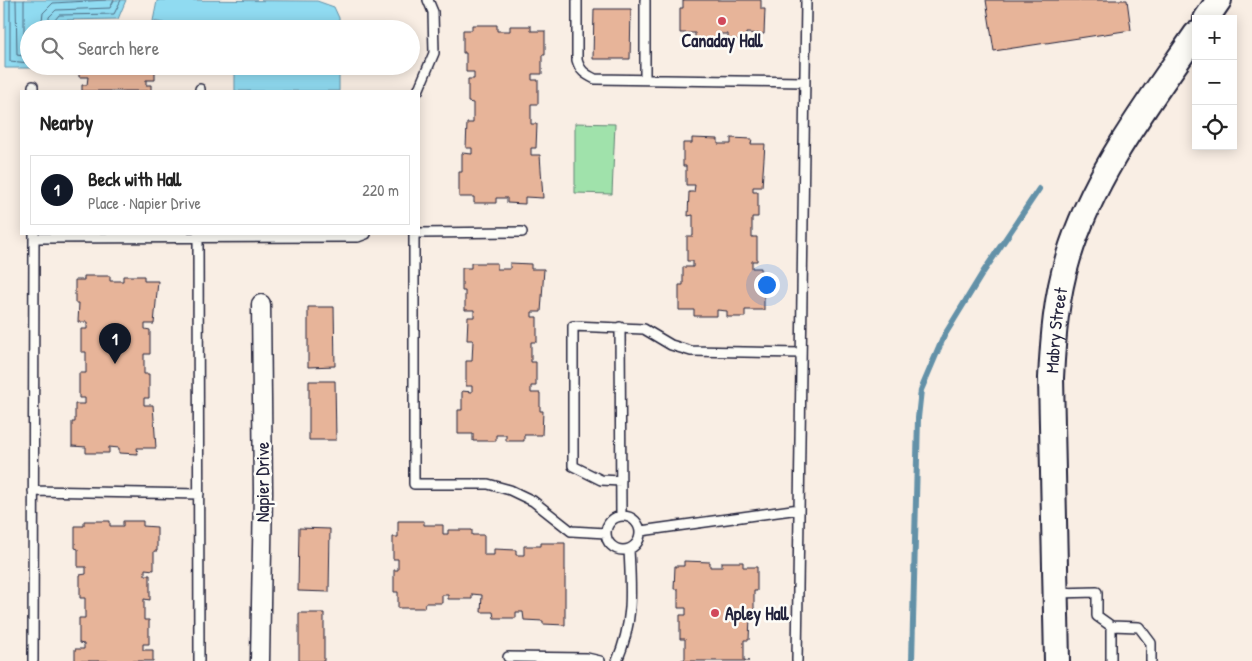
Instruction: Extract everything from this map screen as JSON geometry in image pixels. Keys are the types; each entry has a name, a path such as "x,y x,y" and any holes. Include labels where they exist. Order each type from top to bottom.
{"street":[{"path":"1209,15 1219,0"},
{"name":"Mabry Street","path":"1057,661 1051,378 1053,337 1060,289 1068,258 1084,215 1104,174 1138,118 1192,40"},
{"name":"Napier Drive","path":"260,661 262,493 261,304"}],"lane":[{"path":"418,90 434,53 433,12 428,0"},
{"path":"577,0 576,60 579,68 595,79 805,82"},
{"path":"645,0 645,80"},
{"path":"797,661 806,0"},
{"path":"420,233 522,232"},
{"path":"34,661 34,236 358,237 363,235"},
{"path":"414,235 414,484 488,484 510,490 533,501 552,519 571,531 606,533"},
{"path":"198,236 199,661"},
{"path":"621,482 601,480 574,466 573,326 644,329 672,345 691,351 801,353"},
{"path":"620,327 621,516"},
{"path":"34,491 198,494"},
{"path":"641,531 799,509"},
{"path":"621,516 635,520 641,531 638,543 628,549 615,548 607,539 606,533 609,523 621,516"},
{"path":"617,661 630,623 632,604 628,549"},
{"path":"1056,593 1097,592 1096,616 1110,626 1139,627 1151,643 1151,661"},
{"path":"1110,626 1111,661"},
{"path":"508,657 587,658 600,661"}],"green space":[{"path":"575,123 615,124 612,194 575,193"}],"water":[{"path":"5,0 126,0 118,19 20,20 20,68 5,68"},
{"path":"157,1 317,1 334,7 339,20 153,20"},
{"path":"235,75 339,75 339,90 235,90"}],"building":[{"name":"Canaday Hall","path":"683,0 761,0 761,9 765,9 764,34 746,33 746,40 728,39 728,34 717,34 717,39 695,39 695,33 680,33 680,8 683,8"},
{"path":"986,0 1127,0 1131,30 994,51"},
{"path":"594,9 631,9 630,59 593,59"},
{"path":"472,25 497,25 497,31 510,31 510,26 531,26 531,31 545,31 545,55 542,55 542,74 532,74 532,80 538,80 538,104 531,104 531,124 537,124 536,148 531,148 531,155 540,155 543,198 525,197 525,204 507,203 507,198 496,198 496,203 474,203 474,197 459,197 459,172 462,172 462,153 472,154 472,148 466,148 467,123 473,123 473,103 468,102 468,79 474,79 474,72 466,72 466,53 463,53 463,30 472,30"},
{"path":"79,75 155,75 155,80 146,80 146,85 151,85 151,90 82,90 82,85 87,85 88,77 79,77"},
{"path":"692,138 718,139 718,144 731,144 731,138 752,139 751,144 765,144 762,187 753,187 753,192 758,192 758,217 752,217 752,237 757,237 757,261 752,261 752,268 761,268 761,286 764,286 764,310 745,310 745,317 727,317 727,311 717,310 717,316 694,316 694,310 679,310 679,285 683,285 683,267 693,267 693,261 687,261 687,236 693,236 693,215 688,216 689,192 694,192 695,185 686,185 686,166 683,166 683,143 692,143"},
{"path":"471,263 497,263 497,269 510,269 510,263 531,264 531,269 544,269 541,312 532,312 532,317 537,317 537,342 531,342 531,362 536,362 536,386 531,386 531,393 540,393 540,411 543,411 542,435 524,435 524,441 506,441 506,435 496,435 496,441 473,441 473,434 458,434 458,410 462,410 462,391 472,392 472,386 466,386 466,361 472,361 473,340 467,340 468,317 474,317 474,310 465,310 465,291 462,291 462,268 471,268"},
{"path":"84,276 110,276 110,281 123,281 123,276 144,276 144,281 158,281 154,324 145,324 145,329 150,330 150,354 144,354 144,374 149,374 149,398 144,398 144,405 153,405 156,448 137,448 138,454 119,453 119,448 109,447 109,453 86,453 86,447 72,446 72,422 75,422 75,404 85,404 85,398 79,398 79,373 86,373 86,352 81,352 81,329 87,329 87,322 78,322 79,303 75,303 75,280 84,280"},
{"path":"308,307 334,307 335,366 308,367"},
{"path":"309,381 335,381 336,440 309,440"},
{"path":"84,521 110,521 110,526 123,526 123,521 143,521 143,526 157,527 157,551 154,551 154,570 145,569 145,575 150,575 150,600 144,599 144,620 149,620 149,644 143,644 143,650 153,650 153,661 75,661 75,649 84,649 84,644 79,643 79,618 85,618 85,598 80,598 80,575 86,574 86,567 78,567 78,549 75,548 75,526 84,526"},
{"path":"398,521 424,521 424,525 443,525 443,534 448,534 448,530 472,530 472,535 484,535 484,555 494,555 494,549 516,550 516,555 524,555 524,546 541,546 541,543 565,543 565,625 543,624 543,621 524,620 523,612 516,612 516,618 494,618 493,612 481,612 482,595 472,594 472,599 448,599 448,595 442,595 442,603 425,603 424,608 398,608 398,592 394,592 394,570 398,570 398,559 393,559 393,537 398,537"},
{"path":"299,528 330,529 329,592 298,591"},
{"name":"Apley Hall","path":"684,561 710,562 710,567 722,567 722,562 743,562 743,567 757,567 757,591 754,591 754,610 745,610 745,616 750,616 749,640 744,640 744,660 749,661 679,661 685,659 685,639 680,639 680,615 686,615 686,608 678,608 678,589 674,589 675,566 684,566"},
{"path":"299,613 324,613 324,661 299,661"}],"waterway":[{"path":"912,661 918,418 921,390 944,336 982,274 1039,189"}],"place":[{"name":"Canaday Hall","path":"722,21"},
{"name":"Beck with Hall","path":"115,364"},
{"name":"Apley Hall","path":"715,613"}]}
